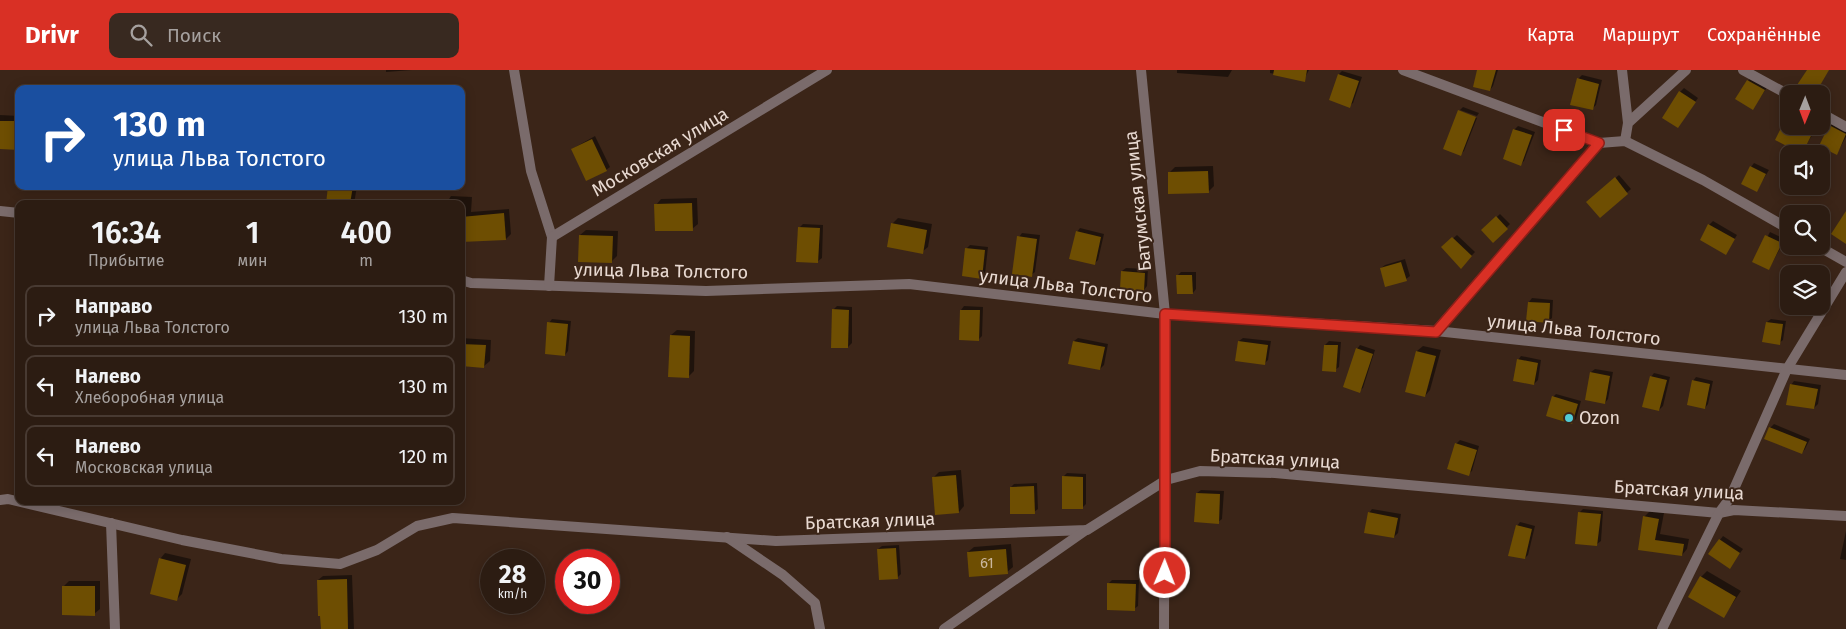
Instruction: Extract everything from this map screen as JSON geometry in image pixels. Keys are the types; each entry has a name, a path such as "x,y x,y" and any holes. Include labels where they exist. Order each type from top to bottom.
{"street":[{"path":"514,70 531,172 552,237 549,286"},
{"name":"Московская улица","path":"552,237 827,70"},
{"name":"Батумская улица","path":"1141,70 1165,314 1166,480 1164,629"},
{"path":"1622,70 1628,123 1625,141"},
{"path":"1628,123 1686,70"},
{"path":"1743,70 1780,90"},
{"path":"1408,71 1599,143 1625,141 1703,180 1780,224"},
{"path":"1830,118 1846,127"},
{"path":"1436,332 1599,143"},
{"path":"0,211 15,213"},
{"path":"1830,253 1846,262"},
{"path":"1662,629 1720,513 1730,498 1787,369 1846,272"},
{"name":"улица Льва Толстого","path":"465,281 471,283 706,291 909,284 1165,314 1436,332 1846,375"},
{"name":"Братская улица","path":"34,505 282,559 340,564 377,550 417,526 453,518 776,540 1087,530 1166,480 1200,471 1276,473 1720,513 1734,510 1846,516"},
{"name":"Братская улица","path":"0,500 15,501"},
{"path":"111,523 115,629"},
{"path":"944,629 1017,581 1087,530"},
{"path":"727,537 783,575 815,603 820,629"}],"building":[{"path":"1274,70 1307,70 1305,82 1273,75"},
{"path":"1477,70 1496,70 1490,91 1473,87"},
{"path":"1807,70 1829,70 1820,85 1797,85"},
{"path":"1338,74 1359,81 1350,108 1329,100"},
{"path":"1577,78 1599,84 1593,110 1570,105"},
{"path":"1747,80 1765,90 1753,110 1735,99"},
{"path":"1679,91 1696,102 1678,128 1662,118"},
{"path":"1458,110 1476,117 1461,156 1443,149"},
{"path":"0,121 15,121 15,150 0,149"},
{"path":"1830,126 1846,134 1837,155 1830,152 1830,145 1819,145 1824,135 1830,135"},
{"path":"1513,129 1532,135 1521,166 1503,159"},
{"path":"1780,130 1780,135 1811,136 1806,145 1785,145 1775,140"},
{"path":"592,139 607,171 586,181 571,149"},
{"path":"1750,166 1766,174 1757,192 1741,184"},
{"path":"1208,171 1209,193 1168,194 1168,172"},
{"path":"1615,177 1628,194 1600,218 1586,202"},
{"path":"328,190 352,190 351,200 326,200"},
{"path":"692,203 693,231 655,231 654,204"},
{"path":"1846,211 1846,244 1831,234"},
{"path":"504,213 506,240 465,242 465,217"},
{"path":"1496,216 1508,229 1493,243 1481,230"},
{"path":"891,223 927,230 923,254 887,247"},
{"path":"1708,224 1735,239 1726,255 1700,240"},
{"path":"798,227 820,228 818,263 796,262"},
{"path":"1076,231 1101,237 1095,265 1069,259"},
{"path":"579,235 613,236 612,263 578,262"},
{"path":"1765,235 1780,242 1780,247 1769,270 1752,262"},
{"path":"1017,236 1037,239 1032,277 1012,274"},
{"path":"1452,237 1472,256 1461,269 1441,247"},
{"path":"965,248 985,250 982,279 962,276"},
{"path":"1401,262 1407,281 1385,287 1380,268"},
{"path":"1121,271 1145,273 1144,291 1120,289"},
{"path":"1176,275 1192,275 1193,294 1177,294"},
{"path":"1528,302 1550,303 1549,323 1526,321"},
{"path":"832,309 849,310 848,348 831,348"},
{"path":"960,310 980,310 979,341 959,340"},
{"path":"547,322 568,324 565,356 545,354"},
{"path":"1766,322 1783,324 1780,345 1762,342"},
{"path":"670,335 690,336 689,378 668,377"},
{"path":"1073,341 1105,347 1100,370 1068,364"},
{"path":"1238,341 1268,345 1265,365 1235,361"},
{"path":"465,344 486,345 484,368 465,366"},
{"path":"1324,345 1338,345 1336,372 1322,371"},
{"path":"1356,348 1373,354 1360,393 1343,387"},
{"path":"1416,351 1436,356 1425,397 1405,392"},
{"path":"1517,359 1538,363 1534,385 1513,381"},
{"path":"1590,372 1610,376 1605,404 1585,400"},
{"path":"1650,376 1667,380 1659,411 1642,407"},
{"path":"1692,380 1710,384 1705,409 1687,405"},
{"path":"1790,384 1818,389 1814,409 1786,405"},
{"path":"1552,396 1578,404 1572,424 1546,416"},
{"path":"1769,427 1807,442 1802,454 1764,439"},
{"path":"1455,443 1477,450 1469,476 1447,469"},
{"path":"956,475 959,513 935,515 932,477"},
{"path":"1062,476 1083,477 1083,509 1062,509"},
{"path":"1034,486 1035,514 1010,514 1010,487"},
{"path":"1196,493 1220,494 1219,524 1194,522"},
{"path":"1368,512 1398,518 1394,538 1364,533"},
{"path":"1578,512 1601,514 1597,546 1575,544"},
{"path":"1643,516 1659,519 1655,540 1684,544 1682,556 1638,550"},
{"path":"1516,525 1532,529 1525,559 1508,556"},
{"path":"1719,539 1740,553 1730,569 1708,554"},
{"path":"896,548 898,579 879,580 877,549"},
{"path":"1006,549 1008,574 969,577 967,552"},
{"path":"159,558 186,565 177,601 150,594"},
{"path":"1700,576 1736,597 1724,618 1688,597"},
{"path":"347,579 348,629 321,629 320,616 318,616 317,580"},
{"path":"1107,583 1136,584 1135,611 1107,610"},
{"path":"62,586 95,586 95,616 62,615"}],"place":[{"name":"Ozon","path":"1569,418"}],"route":[{"path":"1165,573 1165,314 1436,332 1599,143 1564,130"}]}
